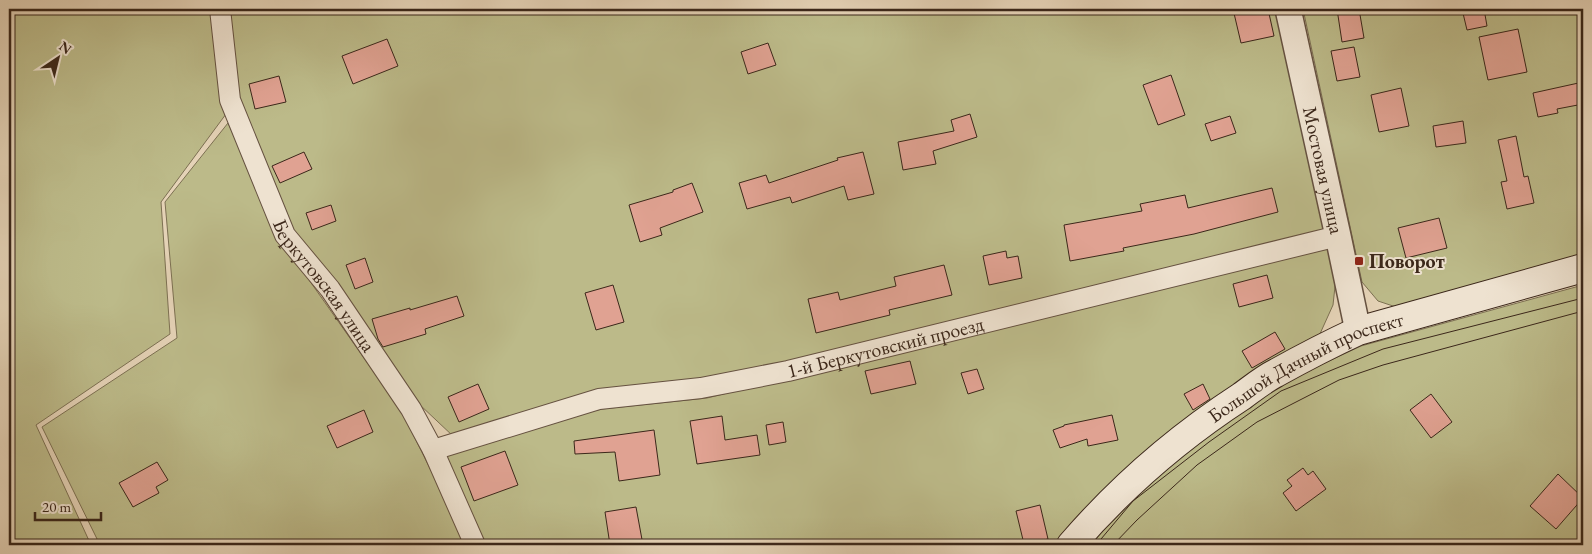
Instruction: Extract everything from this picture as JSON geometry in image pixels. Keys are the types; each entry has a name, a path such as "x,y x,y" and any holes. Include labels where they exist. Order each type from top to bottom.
{"main road":[{"name":"Большой Дачный проспект","path":"1071,545 1139,475 1205,420 1275,374 1324,347 1358,331 1583,268"}],"street":[{"name":"Беркутовская улица","path":"220,9 230,100 285,235 330,289 411,409 433,450 475,545"},
{"name":"Мостовая улица","path":"1288,9 1358,331"},
{"name":"1-й Беркутовский проезд","path":"433,450 599,399 700,388 788,371 1338,236"}],"shaded area":[{"path":"9,9 211,9 226,114 161,202 170,334 36,425 91,545 9,545"},
{"path":"225,9 1277,9 1327,231 798,361 454,437 419,404 290,232 237,102"},
{"path":"1303,9 1583,9 1583,261 1399,308 1378,301 1362,282"},
{"path":"228,123 283,243 402,412 468,545 100,545 42,427 177,338 165,202"},
{"path":"1328,244 1336,277 1333,305 1319,336 1059,545 484,545 446,455 511,430 602,409 707,398"},
{"path":"1583,285 1583,545 1082,545 1146,481 1282,383 1361,346"}],"building":[{"path":"1233,9 1268,9 1274,36 1241,43"},
{"path":"1337,9 1359,9 1364,38 1342,42"},
{"path":"1462,9 1484,9 1487,26 1467,30"},
{"path":"1518,29 1527,72 1488,80 1479,37"},
{"path":"387,39 398,66 353,84 342,56"},
{"path":"768,43 776,65 748,74 741,52"},
{"path":"1354,47 1360,77 1337,81 1331,51"},
{"path":"1171,75 1185,115 1158,125 1143,85"},
{"path":"279,76 286,102 255,109 249,84"},
{"path":"1583,82 1583,104 1557,109 1558,113 1538,117 1533,93"},
{"path":"1401,88 1409,126 1379,132 1371,95"},
{"path":"970,114 977,137 933,151 936,164 903,170 898,142 954,131 951,120"},
{"path":"1230,116 1236,133 1211,141 1205,124"},
{"path":"1463,121 1466,143 1436,147 1433,126"},
{"path":"1516,136 1524,177 1528,176 1534,203 1507,209 1501,182 1507,181 1498,140"},
{"path":"304,152 312,169 280,183 272,166"},
{"path":"863,152 874,194 848,200 844,186 792,203 790,197 747,209 739,183 766,175 769,183 838,160 837,158"},
{"path":"692,183 703,212 660,228 662,235 640,242 629,205 673,192 673,190"},
{"path":"1272,188 1278,212 1194,234 1123,248 1124,251 1070,261 1064,225 1142,211 1140,204 1185,195 1188,208"},
{"path":"331,205 336,221 312,230 306,213"},
{"path":"1439,218 1447,248 1406,258 1398,228"},
{"path":"1006,251 1007,258 1018,256 1022,278 989,285 983,256"},
{"path":"365,258 373,282 355,289 346,265"},
{"path":"944,265 952,295 889,310 890,315 816,333 808,299 838,292 840,300 896,286 894,277"},
{"path":"1267,275 1273,298 1239,307 1233,284"},
{"path":"613,285 624,322 596,330 585,293"},
{"path":"457,296 464,316 425,329 426,334 383,347 378,339 372,319"},
{"path":"1275,332 1285,349 1252,368 1242,351"},
{"path":"910,361 916,384 871,394 865,371"},
{"path":"977,369 984,389 968,394 961,373"},
{"path":"478,384 489,409 459,422 448,397"},
{"path":"1203,384 1210,399 1193,410 1184,394"},
{"path":"1431,394 1452,422 1431,438 1410,410"},
{"path":"364,410 373,432 337,448 327,426"},
{"path":"1112,415 1118,440 1088,446 1087,439 1060,448 1053,430 1064,425"},
{"path":"722,416 725,440 757,435 760,455 697,464 690,421"},
{"path":"783,422 786,442 769,445 766,425"},
{"path":"654,430 660,475 619,481 615,452 575,454 574,441"},
{"path":"505,451 518,485 474,501 461,467"},
{"path":"157,462 168,480 156,487 159,493 133,507 119,483"},
{"path":"1303,468 1308,475 1313,471 1326,489 1296,511 1283,493 1292,486 1287,480"},
{"path":"1558,474 1583,498 1556,529 1530,506"},
{"path":"1040,505 1048,539 1024,544 1016,511"},
{"path":"636,507 643,545 610,545 605,512"}],"tram line":[{"path":"1096,545 1133,501 1209,442 1281,391 1383,349 1583,298"},
{"path":"1113,545 1137,520 1197,465 1257,422 1339,380 1383,365 1583,311"}],"place":[{"name":"Поворот","path":"1359,261"}]}
